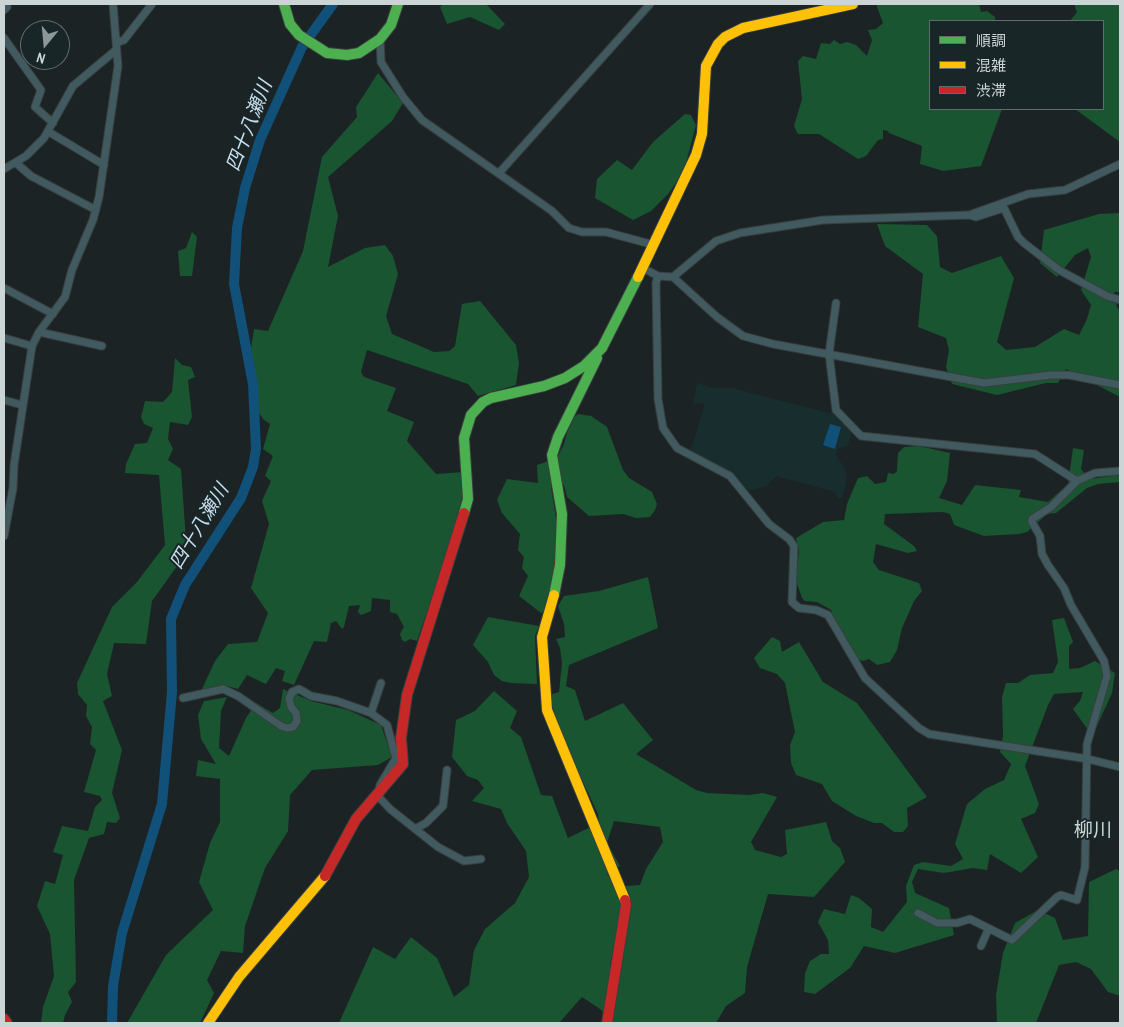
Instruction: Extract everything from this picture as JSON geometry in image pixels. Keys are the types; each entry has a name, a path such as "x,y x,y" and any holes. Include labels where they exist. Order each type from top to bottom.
{"street":[{"path":"4,10 7,6 5,4"},
{"path":"4,536 13,488 22,405 32,346 39,332 65,297 72,270 96,210 118,66 113,4"},
{"path":"4,170 26,156 49,132 73,86 124,40 152,4"},
{"path":"284,4 290,24 299,36 327,53 347,55 359,52 380,40 391,25 398,4"},
{"path":"500,172 650,4"},
{"path":"607,1023 626,905 623,893 609,866 547,710 542,637 558,581 562,514 552,466 554,446 643,268 696,155 702,134 706,66 718,44 725,37 743,28 853,4"},
{"path":"4,38 40,90 34,106 53,123"},
{"path":"380,40 381,62 392,82 422,120 500,172 552,211 569,228 582,232 606,232 654,245"},
{"path":"49,132 104,165"},
{"path":"16,163 31,176 96,210"},
{"path":"673,277 716,241 740,233 823,220 969,215 1028,194 1065,190 1120,164"},
{"path":"969,215 976,218 1004,208 1018,237 1024,243 1059,270 1107,296 1120,300"},
{"path":"643,268 658,276 673,277 717,317 743,336 984,383 1051,375 1069,376 1120,385"},
{"path":"658,276 656,283 658,399 663,428 677,448 730,476 769,524 789,539 794,546 792,602 799,608 816,610 828,615 865,678 919,728 929,734 1088,759 1120,767"},
{"path":"4,288 53,315"},
{"path":"836,303 829,354 836,410 862,436 1035,454 1077,481"},
{"path":"48,334 53,315"},
{"path":"39,332 102,346"},
{"path":"4,338 32,346"},
{"path":"208,1023 239,977 325,876 351,827 403,764 401,738 407,695 468,499 468,474 464,438 468,422 483,402 491,398 544,386 566,378 584,366 602,348"},
{"path":"4,400 22,405"},
{"path":"918,913 937,923 957,923 970,919 988,930 1012,940 1060,895 1077,900 1085,867 1087,744 1107,676 1104,660 1071,606 1064,588 1042,554 1040,536 1032,519 1050,507 1077,481 1095,473 1120,471"},
{"path":"371,713 382,688"},
{"path":"183,698 223,689 238,696 281,726 287,728 293,727 297,721 296,713 288,699 292,692 299,689 311,696 337,701 371,713 386,725 396,758 380,785 378,796"},
{"path":"415,829 426,823 443,806 446,770"},
{"path":"378,796 390,809 438,847 464,861 481,859"},
{"path":"982,946 988,930"},
{"path":"4,1019 7,1023"}],"shaded area":[{"path":"697,383 713,388 732,388 829,413 835,409 852,431 848,445 838,449 836,455 846,470 846,483 842,498 838,498 835,492 776,476 767,486 747,491 727,470 690,453 704,406 703,403 693,404"}],"green space":[{"path":"443,4 486,4 505,24 499,30 470,17 447,24 440,7"},
{"path":"876,4 979,4 981,12 987,11 995,17 995,20 929,20 929,110 1002,110 981,166 943,171 920,164 922,146 883,130 883,139 878,140 866,156 858,159 819,134 798,134 794,126 802,99 798,61 803,56 816,59 821,43 830,44 834,40 840,44 847,42 856,45 867,56 872,40 868,30 876,29 883,23"},
{"path":"1074,4 1120,4 1120,142 1076,110 1104,110 1104,20 1071,20 1077,12"},
{"path":"378,73 403,103 392,121 328,177 338,216 328,267 365,248 385,245 393,256 398,274 386,316 392,334 434,352 449,351 455,346 462,304 480,301 516,345 519,363 516,385 478,396 468,384 367,350 361,372 364,377 396,388 387,411 414,422 407,441 436,474 463,472 462,508 417,641 410,639 405,642 402,640 400,634 404,627 397,614 390,612 390,600 372,598 371,611 361,615 358,612 360,605 349,606 342,629 336,621 331,623 327,642 314,641 294,685 282,681 285,671 276,668 266,684 247,675 238,689 222,685 201,691 215,661 228,644 257,642 268,613 251,588 269,524 262,501 271,481 265,476 273,456 263,449 270,424 263,419 258,411 258,393 250,355 254,329 268,331 303,251 322,157 357,117 356,107"},
{"path":"685,114 691,115 696,125 684,171 669,193 651,211 633,220 595,198 597,179 617,160 632,170 653,142"},
{"path":"1120,213 1120,292 1114,292 1117,308 1120,309 1120,397 1066,369 1058,383 1046,383 997,395 952,384 946,367 949,350 946,338 918,327 923,274 885,246 877,224 927,225 937,236 940,267 952,273 1001,256 1014,278 997,342 1006,350 1035,347 1064,329 1079,335 1087,319 1091,305 1081,290 1091,257 1088,248 1075,255 1057,277 1040,263 1044,230 1099,214"},
{"path":"192,232 197,237 192,276 180,276 178,251 186,248"},
{"path":"175,358 182,365 191,367 195,377 188,380 192,417 188,425 170,422 168,439 173,449 168,460 181,469 186,540 180,562 152,601 146,644 114,643 107,674 112,696 103,701 122,750 112,793 120,818 116,823 107,822 104,834 89,838 74,880 76,982 68,992 72,1002 63,1023 41,1023 43,1007 54,976 50,934 37,906 45,881 55,884 63,855 53,852 62,826 88,831 95,807 102,800 100,796 84,792 96,750 90,744 92,727 86,716 87,705 78,694 77,683 112,607 137,582 165,545 159,475 125,473 126,464 135,444 147,443 153,428 144,424 141,417 145,401 163,402 172,392"},
{"path":"578,414 591,416 607,427 623,470 629,478 652,492 657,504 650,517 636,518 623,514 589,516 567,497 564,485 551,487 558,531 555,576 546,610 541,613 519,596 528,576 522,568 524,557 518,550 520,534 502,513 497,500 507,479 538,483 537,465 557,458 564,444 571,419"},
{"path":"919,446 950,453 947,481 939,498 962,505 975,485 1021,490 1019,497 1048,502 1068,484 1073,448 1084,450 1081,469 1089,479 1120,475 1120,482 1098,484 1087,488 1056,513 1047,514 1027,532 1019,534 984,536 954,525 950,514 943,512 885,514 884,524 914,546 917,551 908,553 876,544 873,562 879,570 919,583 922,591 914,601 902,628 897,650 890,662 877,665 869,659 863,661 847,657 831,610 817,602 805,601 802,598 796,581 799,550 796,538 823,522 844,520 847,504 858,478 867,476 875,484 886,482 888,473 894,474 897,471 898,453 904,447"},
{"path":"648,577 658,628 569,665 566,686 575,690 585,721 623,703 653,740 636,754 696,790 707,793 749,795 763,793 777,797 751,842 755,850 781,857 787,854 785,830 826,822 832,841 840,848 845,862 814,897 768,894 747,967 745,993 726,1006 716,1023 611,1023 612,1020 600,1009 582,997 559,1023 339,1023 373,947 395,959 411,937 437,958 454,997 469,985 474,950 485,929 515,903 529,877 526,851 507,823 501,809 472,801 484,788 478,780 467,776 452,757 456,720 475,711 494,691 517,711 510,728 521,737 541,795 552,796 568,838 599,823 598,814 560,733 549,695 559,692 562,663 560,648 556,639 565,637 564,624 558,606 564,596 599,591","holes":["614,821 660,827 663,842 646,869 640,885 626,886 630,917 619,967 610,965 621,910 619,888 607,874 620,866 607,843"]},
{"path":"488,617 539,626 535,636 537,684 511,683 502,681 494,675 488,662 473,645"},
{"path":"1064,618 1073,642 1069,646 1069,669 1080,668 1095,661 1115,673 1112,693 1097,726 1088,730 1073,709 1080,701 1083,692 1054,694 1048,705 1025,766 1039,804 1035,813 1021,819 1038,857 1021,873 990,854 987,870 973,868 944,873 918,869 912,882 915,893 949,908 954,935 895,953 864,946 850,968 815,994 804,992 805,973 810,961 821,954 829,954 828,940 818,922 824,909 845,914 851,895 859,898 872,909 871,927 883,932 907,902 906,886 914,865 923,862 951,866 963,859 955,844 967,804 985,789 1004,780 1011,764 1000,752 1003,736 1002,697 1006,683 1018,683 1030,675 1053,673 1058,662 1052,620"},
{"path":"772,637 780,641 782,652 799,642 823,682 857,703 927,797 907,808 908,826 903,832 894,832 882,823 874,823 856,816 832,801 822,784 796,775 791,763 790,745 795,732 785,683 777,674 760,668 754,658"},
{"path":"283,689 311,701 348,710 381,725 392,757 378,765 312,770 290,795 288,831 265,868 245,926 243,953 221,951 207,980 214,993 200,1023 127,1023 166,955 213,910 199,882 210,843 220,822 220,779 196,776 198,760 216,764 201,739 198,715 204,701 227,697 221,711 219,748 229,756 246,718 256,703 273,713 280,708"},
{"path":"1116,869 1120,871 1120,996 1108,992 1091,969 1076,962 1059,965 1036,1023 997,1023 996,995 1003,953 1015,923 1038,910 1055,918 1063,940 1088,936 1089,882"}],"water":[{"path":"830,424 841,427 835,449 823,445"}],"waterway":[{"name":"四十八瀬川","path":"112,1023 113,986 122,933 162,804 172,692 171,619 185,585 241,498 253,467 256,449 253,384 234,284 237,228 245,188 260,140 302,47 333,4"}],"traffic: fast":[{"path":"284,4 290,24 299,35 327,53 347,55 359,53 380,39 391,25 398,4"},
{"path":"464,513 468,499 464,438 471,415 483,402 491,398 544,386 565,378 584,366 602,348 638,277"},
{"path":"554,595 560,565 562,514 552,455 558,437 597,358"}],"traffic: slow":[{"path":"638,277 696,155 702,134 706,66 718,44 725,37 743,28 853,4"},
{"path":"554,595 542,637 547,710 625,900"},
{"path":"208,1023 239,977 325,876"}],"traffic: jam":[{"path":"325,876 356,819 403,764 401,738 407,695 464,513"},
{"path":"607,1023 626,905 625,900"},
{"path":"4,1019 7,1023"}],"district":[{"name":"柳川","path":"1093,831"}]}
